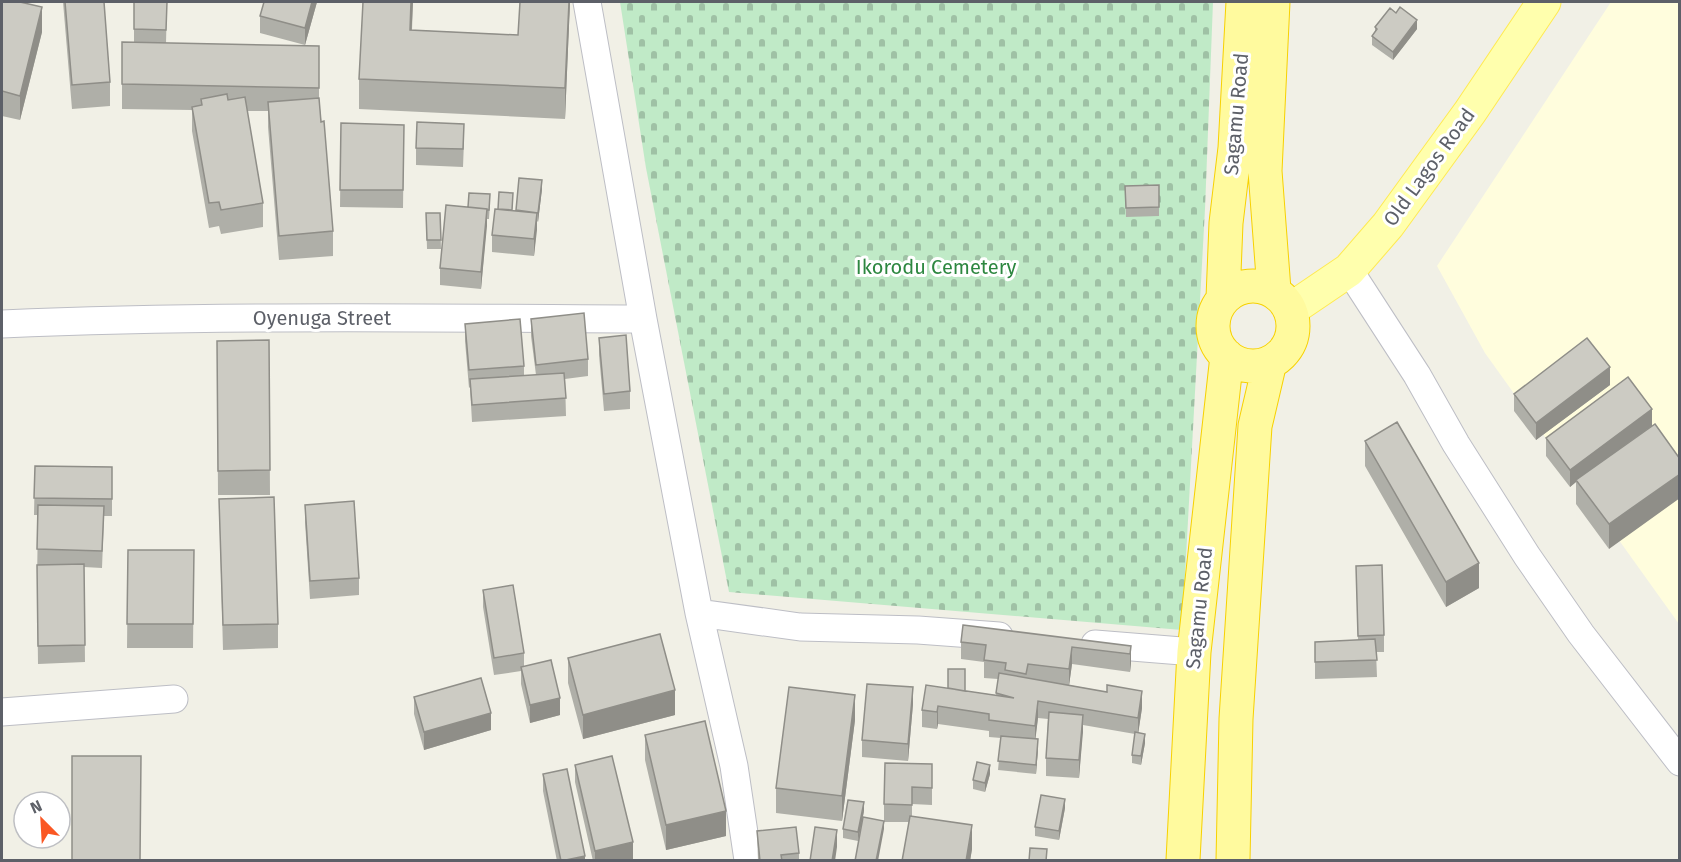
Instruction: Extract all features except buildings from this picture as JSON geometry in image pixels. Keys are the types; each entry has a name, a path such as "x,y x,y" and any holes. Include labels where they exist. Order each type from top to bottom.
{"highway":[{"name":"Sagamu Road","path":"1223,298 1226,223 1235,148 1244,2"},
{"name":"Sagamu Road","path":"1273,2 1264,171 1282,300"},
{"path":"1247,286 1260,286 1282,300 1294,324 1292,337 1286,350 1264,365 1251,366 1227,357 1214,335 1213,322 1216,309 1223,298 1233,290 1247,286"},
{"name":"Sagamu Road","path":"1184,861 1194,652 1227,357"},
{"path":"1233,861 1236,719 1255,426 1270,362"}],"main road":[{"name":"Old Lagos Road","path":"1282,300 1349,270 1388,225 1470,112 1544,2"}],"street":[{"path":"587,2 643,319 699,613 734,766 748,861"},
{"path":"1349,270 1417,375 1456,444 1527,556 1581,634 1680,762"},
{"name":"Oyenuga Street","path":"2,324 133,319 643,319"},
{"path":"699,613 801,627 918,630 1021,638"},
{"path":"1067,642 1194,652"},
{"path":"2,712 174,699"}],"shaded area":[{"path":"1611,2 1679,2 1679,624 1485,353 1437,266"}],"green space":[{"name":"Ikorodu Cemetery","path":"620,2 1213,2 1205,209 1182,630 729,592 646,168"}]}
